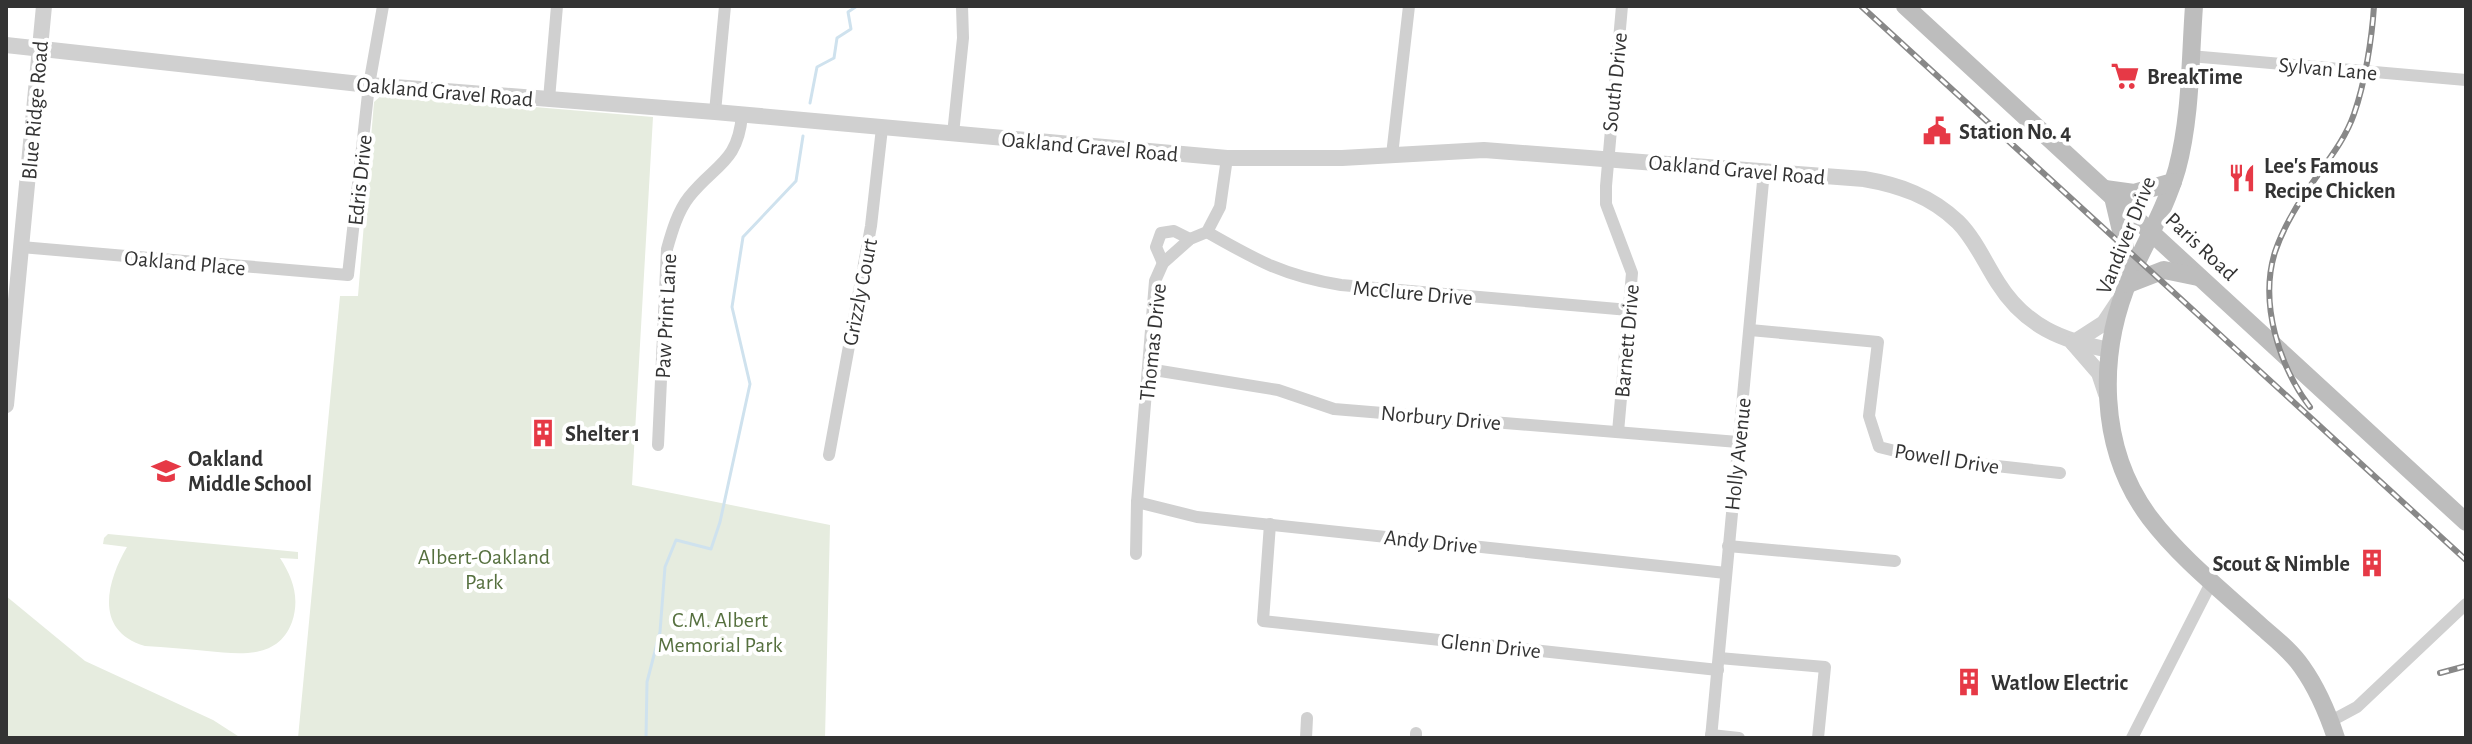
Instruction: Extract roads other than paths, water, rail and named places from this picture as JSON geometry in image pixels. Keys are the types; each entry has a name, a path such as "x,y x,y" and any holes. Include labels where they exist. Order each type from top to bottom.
{"main road":[{"name":"Paris Road","path":"1905,6 2466,522"},
{"name":"Vandiver Drive","path":"2194,6 2184,133 2173,182 2127,288 2110,350 2107,399 2112,436 2123,471 2139,502 2176,546 2302,667 2334,730"},
{"path":"2173,182 2134,193 2109,193 2125,248 2127,288 2164,270 2201,277"}],"street":[{"name":"Blue Ridge Road","path":"6,405 44,6"},
{"name":"Edris Drive","path":"348,275 369,85 383,6"},
{"path":"549,99 557,6"},
{"path":"715,112 725,6"},
{"path":"953,134 963,38 962,6"},
{"path":"1392,155 1409,6"},
{"name":"South Drive","path":"1607,158 1622,6"},
{"name":"Oakland Gravel Road","path":"6,45 369,85 715,112 1227,158 1342,158 1484,150 1864,179 1921,194 1957,221 1972,239 1999,286 2040,327 2073,343 2110,350"},
{"name":"Sylvan Lane","path":"2190,56 2466,80"},
{"name":"Paw Print Lane","path":"658,445 667,249 675,223 689,197 728,159 740,137 742,115"},
{"name":"Grizzly Court","path":"829,455 871,226 882,128"},
{"path":"1207,232 1220,207 1227,158"},
{"name":"Barnett Drive","path":"1607,158 1606,204 1632,273 1618,432"},
{"name":"Holly Avenue","path":"1711,737 1764,171"},
{"path":"1163,263 1156,247 1161,233 1174,231 1190,239"},
{"name":"Thomas Drive","path":"1136,554 1137,502 1155,281 1163,263 1190,239 1207,232"},
{"name":"McClure Drive","path":"1207,232 1264,264 1302,279 1629,310"},
{"name":"Oakland Place","path":"21,247 348,275"},
{"path":"2107,399 2099,373 2073,343 2104,323 2127,288"},
{"name":"Powell Drive","path":"1750,330 1878,342 1869,416 1879,447 1924,458 2060,473"},
{"name":"Norbury Drive","path":"1148,369 1278,390 1334,409 1738,442"},
{"name":"Andy Drive","path":"1137,502 1197,517 1726,573"},
{"name":"Glenn Drive","path":"1270,524 1263,621 1719,664 1825,667 1818,738"},
{"path":"1728,546 1895,561"},
{"path":"2132,738 2212,581"},
{"path":"2334,730 2466,604"},
{"path":"1306,738 1307,718"},
{"path":"1711,737 1739,738"}],"waterway":[{"path":"810,103 817,67 834,58 837,38 851,29 848,12 857,6"},
{"path":"646,738 647,682 660,632 665,567 676,540 711,549 720,522 750,384 732,307 743,237 796,181 803,136"}],"railway":[{"path":"1861,6 2466,560"},
{"path":"2310,407 2289,373 2275,333 2269,292 2271,272 2275,252 2289,221 2350,125 2367,60 2374,6"},
{"path":"2440,673 2466,666"}],"place":[{"name":"BreakTime","path":"2125,76"},
{"name":"Station No. 4","path":"1937,131"},
{"name":"Lee's Famous Recipe Chicken","path":"2242,178"},
{"name":"Shelter 1","path":"543,433"},
{"name":"Oakland Middle School","path":"166,471"},
{"name":"Scout & Nimble","path":"2372,563"},
{"name":"Watlow Electric","path":"1969,682"}],"park label":[{"name":"Albert-Oakland Park","path":"484,568"},
{"name":"C.M. Albert Memorial Park","path":"720,632"}]}
